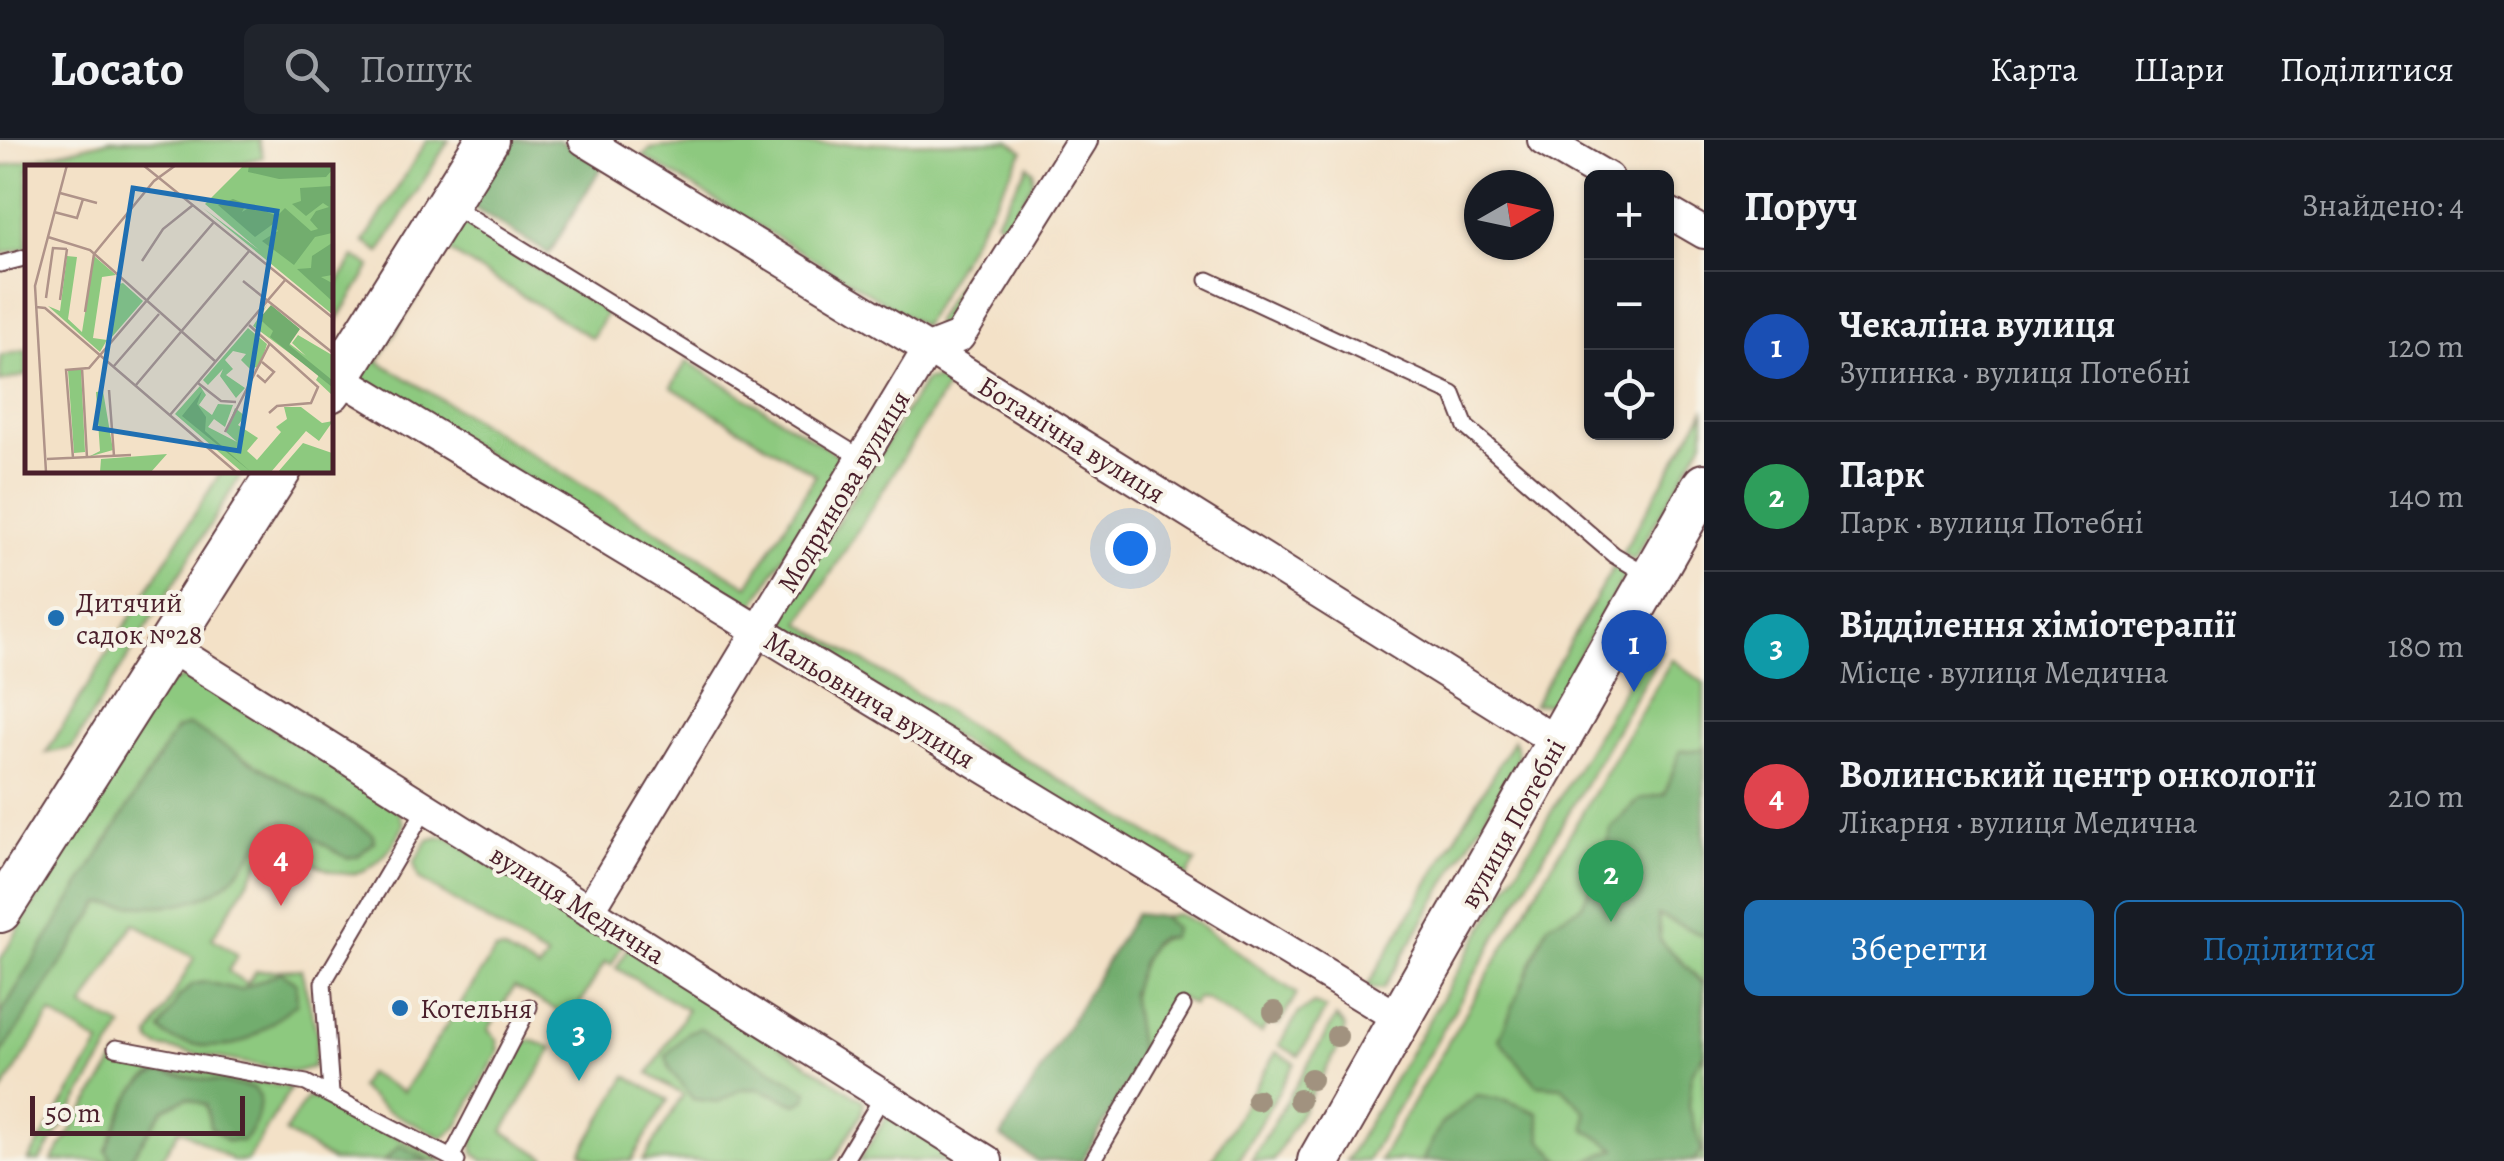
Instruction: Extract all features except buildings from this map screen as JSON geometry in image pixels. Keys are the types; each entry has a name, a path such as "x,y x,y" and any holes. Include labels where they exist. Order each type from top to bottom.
{"street":[{"path":"334,384 486,140"},
{"name":"Ботанічна вулиця","path":"584,140 928,349 1557,742"},
{"name":"Модринова вулиця","path":"590,911 928,349 958,337 1082,140"},
{"path":"1543,140 1594,170"},
{"path":"1674,216 1704,233"},
{"name":"Мальовнича вулиця","path":"334,384 758,631 1402,1020"},
{"path":"0,911 279,472"},
{"name":"вулиця Потебні","path":"1320,1161 1704,486"},
{"name":"вулиця Медична","path":"170,647 987,1161"}],"lane":[{"path":"448,203 863,459"},
{"path":"0,264 25,258"},
{"path":"1208,280 1453,394 1466,427 1614,555 1652,577"},
{"path":"331,1093 323,983 426,808"},
{"path":"1093,1161 1183,1006"},
{"path":"116,1048 306,1083 453,1159 529,1007"},
{"path":"844,1161 883,1096"}],"green space":[{"path":"111,140 259,140 263,157 232,165 25,165 25,248 0,254 0,167"},
{"path":"427,140 449,140 380,252 364,242"},
{"path":"501,140 559,140 602,166 549,254 464,202"},
{"path":"1010,141 1023,151 923,326 643,156 651,149 663,147"},
{"path":"1028,165 1033,171 1033,183 1006,227 996,220"},
{"path":"454,217 607,312 592,338 445,249 378,361 748,586 816,475 671,387 687,361 843,458 749,613 358,377"},
{"path":"974,256 984,263 944,328 935,336 935,321"},
{"path":"354,257 371,266 332,329 332,293"},
{"path":"25,350 25,376 0,382 0,356"},
{"path":"952,379 800,623 1196,862 1186,878 773,627 925,380"},
{"path":"1704,411 1704,439 1634,560 1622,553"},
{"path":"221,472 243,472 72,748 46,753"},
{"path":"1614,566 1626,573 1551,704 1534,704"},
{"path":"1646,651 1662,651 1367,1161 1346,1161"},
{"path":"1672,659 1704,683 1704,1161 1379,1161"},
{"path":"188,676 396,804 404,824 381,859 350,874 312,862 276,837 212,938 238,955 228,971 247,984 256,971 301,969 318,1038 313,1067 295,1072 159,1047 151,1042 150,1036 194,958 134,923 83,1007 123,1027 40,1161 28,1161 100,1044 51,1014 0,1095 0,960 158,694 170,682"},
{"path":"189,725 373,834 374,842 358,856 347,858 284,821 274,823 236,874 206,896 173,905 101,903 0,1056 0,1015 176,729"},
{"path":"1514,739 1518,756 1514,768 1383,989 1366,988"},
{"path":"1704,749 1704,936 1658,915 1660,940 1704,984 1704,1053 1692,1073 1689,1107 1702,1151 1693,1161 1586,1161 1616,1149 1585,1129 1586,1112 1562,1087 1537,1085 1499,1039 1548,924 1581,907 1601,864 1611,828 1640,799 1665,794 1680,751"},
{"path":"448,837 623,944 611,965 605,962 561,1035 554,1025 558,1011 514,987 488,1030 497,1039 499,1051 457,1127 443,1138 386,1110 359,1088 367,1073 403,1092 495,951 503,950 539,970 547,958 419,879 414,863 428,840"},
{"path":"1135,914 1162,917 1175,928 1171,938 1153,942 1131,993 1141,1061 1082,1161 1038,1161 1001,1137"},
{"path":"1177,914 1197,923 1297,994 1279,1024 1267,1024 1261,1033 1206,1000 1197,999 1193,1005 1179,997 1141,1061 1133,1006 1134,980 1148,950 1162,939 1171,938 1175,928 1162,917"},
{"path":"629,947 864,1101 861,1115 833,1161 643,1161 683,1095 649,1074 687,1010 616,968"},
{"path":"281,972 296,983 297,1003 252,1037 214,1047 177,1041 160,1030 179,997 193,984 206,982 240,990"},
{"path":"1314,1004 1326,1009 1299,1056 1279,1045 1299,1013"},
{"path":"1336,1017 1345,1027 1341,1043 1273,1161 1251,1161"},
{"path":"700,1028 808,1091 806,1099 797,1104 759,1089 742,1089 718,1102 693,1099 670,1070 666,1056 688,1032"},
{"path":"530,1040 553,1048 503,1131 546,1158 545,1161 483,1161 474,1153 472,1135 521,1045"},
{"path":"1276,1052 1295,1063 1238,1161 1211,1161"},
{"path":"118,1056 291,1088 247,1161 234,1161 180,1129 160,1161 52,1161"},
{"path":"161,1072 254,1088 260,1097 251,1131 243,1141 227,1141 210,1127 206,1105 187,1098 164,1109 129,1161 112,1161 106,1150 126,1104 141,1084"},
{"path":"627,1076 668,1100 631,1161 596,1161 581,1153"},
{"path":"1477,1095 1506,1100 1538,1113 1542,1141 1562,1161 1422,1161 1441,1124"},
{"path":"306,1098 321,1098 444,1161 332,1161 285,1132"},
{"path":"893,1114 976,1161 859,1161 887,1116"},
{"path":"400,1145 430,1161 384,1161"}],"place":[{"name":"Дитячий садок №28","path":"56,618"},
{"name":"Чекаліна вулиця","path":"1634,692"},
{"name":"Волинський центр онкології","path":"281,906"},
{"name":"Парк","path":"1611,922"},
{"name":"Котельня","path":"400,1008"},
{"name":"Відділення хіміотерапії","path":"579,1081"}]}
